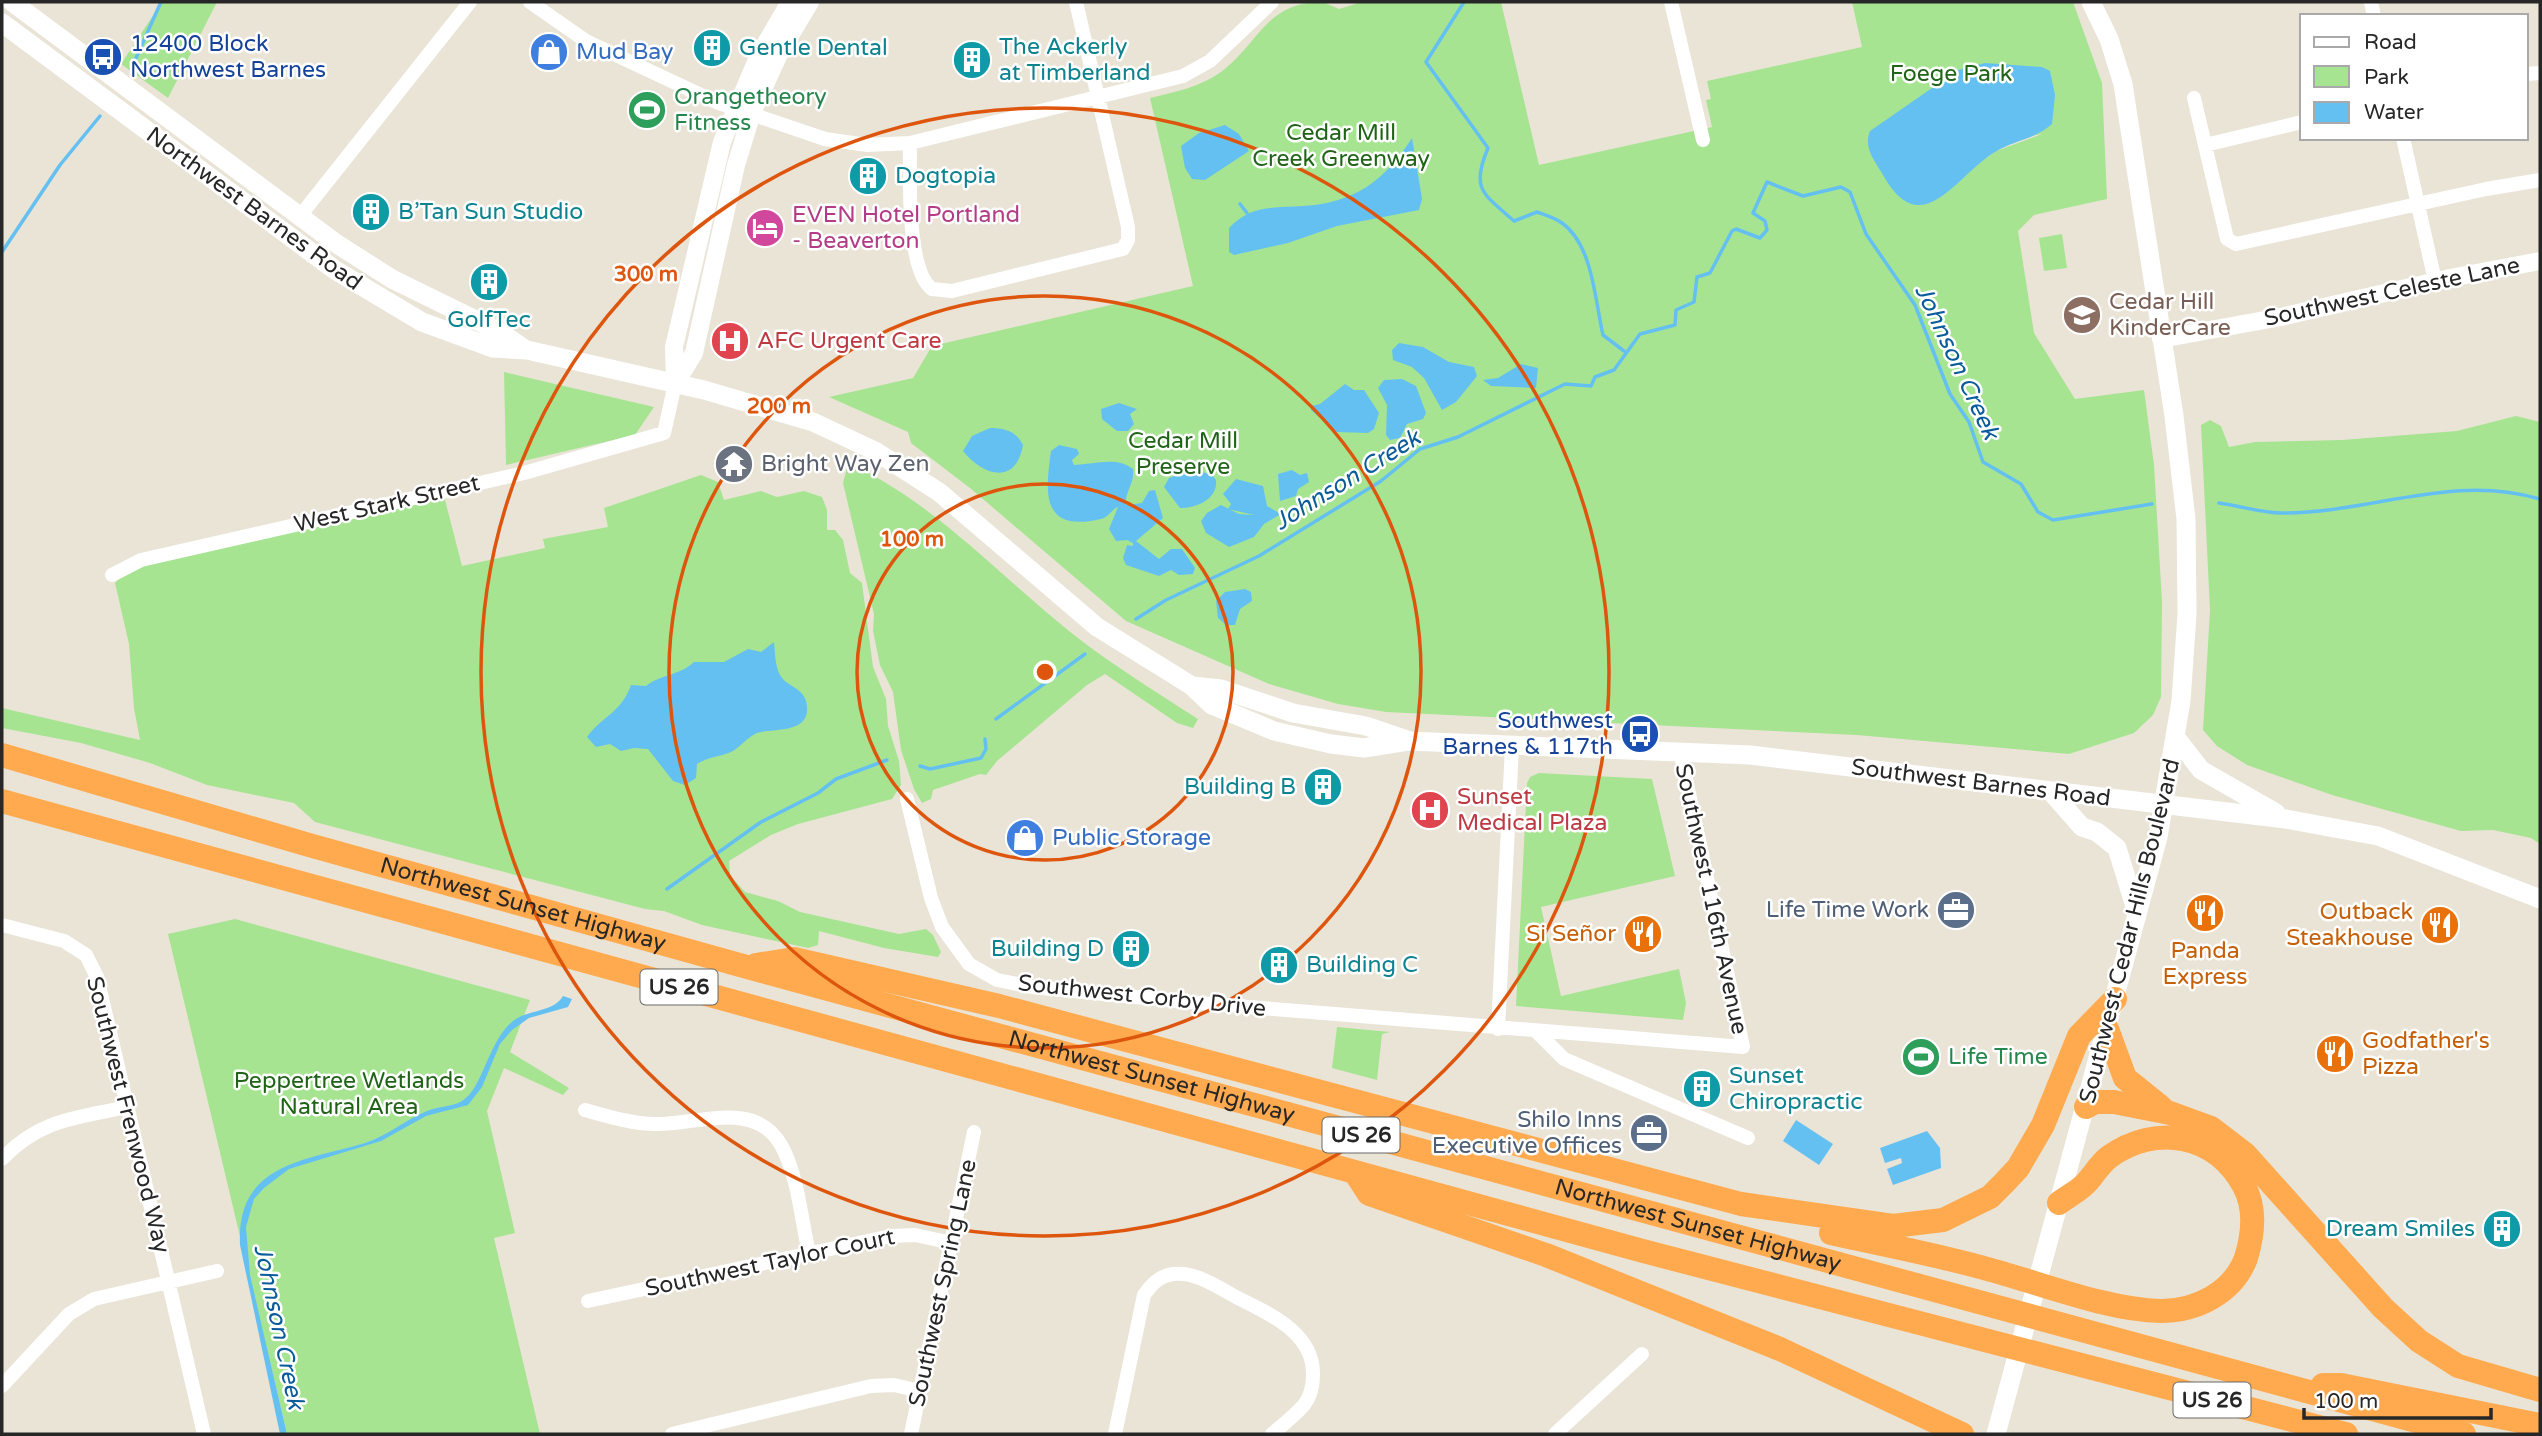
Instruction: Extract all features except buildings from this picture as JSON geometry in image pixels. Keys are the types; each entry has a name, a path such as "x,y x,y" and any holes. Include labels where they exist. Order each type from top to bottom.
{"highway":[{"name":"Northwest Sunset Highway","path":"2,755 309,845 747,967 2463,1434"},
{"name":"Northwest Sunset Highway","path":"2,801 1356,1174 1966,1337 2346,1434"},
{"path":"747,967 794,959 999,1006 1741,1204 1893,1226 1943,1220 1965,1211 1990,1196 2018,1168 2043,1125 2079,1036 2115,999"},
{"path":"2107,1029 2125,1078 2138,1091 2170,1113"},
{"path":"2086,1107 2105,1101 2170,1113 2211,1128 2245,1154 2383,1308 2419,1341 2458,1366 2540,1390"},
{"path":"1741,1204 1780,1221 1985,1268 2096,1299 2162,1311 2192,1306 2218,1295 2244,1264 2251,1242 2253,1219 2247,1191 2231,1166 2214,1152 2186,1138 2159,1136 2130,1145 2109,1158 2087,1183 2059,1203"},
{"path":"1356,1174 1368,1194 1546,1255 1780,1349 1962,1434"},
{"path":"2281,1384 2341,1385 2540,1426"}],"main road":[{"name":"Northwest Barnes Road","path":"12,2 300,216 392,279 499,332 527,350"},
{"name":"Southwest Cedar Hills Boulevard","path":"1996,1434 2138,916 2165,805 2177,739 2185,653 2187,551 2180,455 2123,84 2109,38 2091,2"},
{"name":"Northwest Barnes Road","path":"2,23 367,291 422,321 470,342 493,348 527,350 675,384"},
{"name":"Southwest Barnes Road","path":"675,384 782,411 845,436 884,456 939,492 1097,627 1192,686 1212,705 1274,730 1364,748 1408,741 1681,751 1781,759 2286,819 2378,836 2540,899"},
{"name":"Southwest Barnes Road","path":"1192,686 1221,689 1293,713 1366,726 1408,741"},
{"path":"1274,730 1293,713"},
{"path":"2177,739 2201,770 2286,819"},
{"path":"2052,793 2082,827 2097,832 2118,848 2138,916"}],"street":[{"path":"300,216 470,2"},
{"path":"530,2 593,44 734,108 838,141 867,145 910,143 1193,72 1221,52 1272,2"},
{"path":"675,384 674,347 718,156 734,108 759,55 790,2"},
{"path":"675,384 694,353 736,165 752,114 780,52 810,2"},
{"path":"910,143 912,228 925,282 932,289 952,291 1110,255 1125,247 1129,236 1076,2"},
{"path":"1671,2 1703,140"},
{"path":"2194,99 2227,239 2236,244 2540,180"},
{"path":"2205,145 2300,122"},
{"path":"2403,140 2435,281"},
{"name":"Southwest Celeste Lane","path":"2161,339 2281,317 2435,281 2540,261"},
{"name":"West Stark Street","path":"112,575 141,560 524,473 664,433 675,384"},
{"path":"1498,1029 1512,746"},
{"name":"Southwest 116th Avenue","path":"1681,751 1742,1047"},
{"name":"Southwest Corby Drive","path":"907,799 931,898 942,928 970,964 997,980 1058,990 1498,1029 1742,1047"},
{"name":"Southwest Frenwood Way","path":"2,925 64,941 86,955 97,977 204,1434"},
{"path":"1537,1032 1564,1059 1748,1138"},
{"path":"2,1159 28,1134 45,1125 127,1107"},
{"path":"585,1110 631,1122 653,1124 684,1124 727,1117 755,1120 770,1130 785,1154 809,1253"},
{"name":"Southwest Spring Lane","path":"911,1434 974,1132"},
{"name":"Southwest Taylor Court","path":"588,1301 891,1236 915,1235 952,1243"},
{"path":"2,1386 69,1314 94,1299 217,1271"},
{"path":"1115,1434 1144,1295 1155,1280 1172,1274 1189,1274 1202,1279 1259,1309 1292,1328 1308,1350 1314,1368 1313,1387 1306,1403 1277,1433"},
{"path":"1555,1434 1642,1354"},
{"path":"672,1434 871,1386 894,1385 920,1391"}],"green space":[{"path":"162,2 217,2 168,98 121,64"},
{"path":"1323,2 1339,9 1362,2 1501,2 1539,165 1712,127 1706,100 1711,99 1707,81 1862,47 1852,2 2073,2 2102,83 2107,199 2034,215 2018,231 2034,333 2075,399 2144,390 2154,465 2162,602 2161,697 2153,715 2134,733 2069,754 1857,735 1386,712 1338,704 1269,684 1126,621 970,488 911,443 908,432 829,397 913,378 932,346 1193,286 1150,98 1205,82 1234,61 1276,17 1288,9","holes":["2042,134 1996,151 1976,165 1877,164"]},
{"path":"2062,234 2067,268 2044,271 2039,238"},
{"path":"504,372 654,407 635,435 506,465"},
{"path":"2516,416 2540,422 2540,844 2531,838 2493,830 2461,831 2332,795 2247,765 2217,746 2203,730 2210,610 2201,425 2210,420 2221,426 2229,447 2255,442 2342,440 2457,431"},
{"path":"855,466 915,502 969,544 1074,635 1198,719 1193,728 1177,723 1105,674 1087,685 997,761 986,775 980,774 933,790 931,799 922,803 914,789 901,750 893,692 880,665 873,631 874,614 843,483 847,468"},
{"path":"701,475 718,482 724,500 761,491 777,497 804,491 822,497 827,510 827,530 835,530 843,540 850,573 862,583 873,667 886,699 888,726 899,761 901,785 892,799 798,824 771,835 729,861 730,875 745,892 778,901 800,912 899,934 926,929 933,935 941,952 938,957 884,948 819,931 818,945 808,948 702,925 664,911 645,909 315,822 294,803 207,785 150,763 81,743 2,728 2,708 140,740 134,708 129,644 115,583 126,570 444,496 462,566 545,548 543,539 608,527 604,508"},
{"path":"1539,773 1652,779 1675,876 1541,907 1561,996 1679,969 1686,1003 1683,1020 1516,1006 1527,783 1530,777"},
{"name":"Peppertree Wetlands Natural Area","path":"235,919 530,1000 510,1052 569,1088 563,1095 504,1068 487,1111 515,1233 494,1238 540,1434 287,1434 168,934"},
{"path":"1337,1027 1390,1032 1382,1034 1377,1080 1332,1068"}],"water":[{"path":"1985,63 2042,67 2050,71 2055,95 2052,124 2039,133 1995,152 1939,198 1925,204 1911,204 1897,195 1874,159 1868,143 1870,131 1958,70"},
{"path":"1225,125 1239,134 1249,151 1205,180 1192,179 1185,168 1181,146 1199,133"},
{"path":"1412,138 1422,199 1419,210 1337,226 1288,243 1234,255 1229,252 1229,228 1246,215 1263,209 1322,204 1353,194 1367,187 1391,166"},
{"path":"1399,343 1423,347 1449,362 1474,367 1477,376 1456,402 1442,410 1424,378 1412,367 1393,360 1392,350"},
{"path":"1521,364 1538,368 1536,388 1491,386 1483,380 1498,378"},
{"path":"1402,379 1416,386 1426,413 1423,419 1407,424 1400,438 1390,440 1386,435 1387,405 1378,388 1384,380"},
{"path":"1345,384 1354,390 1364,390 1379,413 1374,429 1368,433 1336,432 1311,410 1311,406 1320,404"},
{"path":"1119,403 1137,409 1130,414 1134,424 1128,431 1117,431 1102,419 1101,409"},
{"path":"990,428 1010,431 1023,445 1019,458 1006,472 989,471 971,460 963,451 972,436"},
{"path":"1059,445 1077,449 1079,454 1072,460 1074,465 1113,462 1133,469 1126,505 1142,503 1149,491 1155,490 1163,518 1136,541 1159,559 1171,549 1182,549 1195,568 1193,574 1179,575 1171,570 1159,576 1126,565 1123,558 1127,545 1133,546 1133,543 1127,540 1116,541 1109,529 1118,507 1104,518 1081,522 1057,515 1048,495 1048,481 1051,451"},
{"path":"1192,469 1212,475 1216,480 1216,487 1205,501 1180,508 1164,487 1169,478"},
{"path":"1292,470 1300,475 1307,473 1309,482 1298,489 1296,496 1280,501 1278,474"},
{"path":"1236,479 1263,486 1267,506 1281,514 1264,524 1254,537 1229,547 1206,533 1201,521 1207,513 1221,505 1228,509 1231,504 1223,494","holes":["1230,509 1254,515 1239,514"]},
{"path":"1245,589 1251,592 1252,601 1240,609 1235,625 1226,625 1218,618 1216,601 1225,592"},
{"path":"774,642 780,675 804,696 806,701 807,712 804,720 789,728 755,734 733,751 702,761 697,764 696,778 685,785 673,781 648,749 621,751 610,744 596,747 587,737 617,708 631,685 646,686 694,662 724,662 748,649 761,652"},
{"path":"563,996 572,999 568,1007 529,1018 512,1030 500,1044 482,1087 468,1105 426,1116 381,1141 289,1169 254,1199 246,1227 250,1275 287,1434 280,1434 240,1245 242,1218 249,1197 262,1181 278,1170 373,1140 427,1111 462,1101 475,1086 504,1030 519,1017 547,1008"},
{"path":"1796,1120 1833,1144 1819,1165 1783,1141"},
{"path":"1927,1131 1940,1148 1941,1168 1893,1185 1887,1169 1902,1163 1901,1158 1885,1163 1880,1148"}],"waterway":[{"path":"131,69 161,2"},
{"path":"1464,2 1426,62 1488,148 1480,173 1483,190 1514,221 1537,212 1559,221 1572,233 1580,245 1591,274 1603,335 1624,351"},
{"path":"2,252 60,165 100,116"},
{"name":"Johnson Creek","path":"1136,619 1166,600 1259,556 1381,481 1420,449 1458,437 1565,384 1591,386 1595,377 1614,370 1640,334 1675,325 1676,310 1694,302 1697,277 1710,273 1732,231 1736,229 1760,238 1767,230 1765,221 1753,213 1767,182 1803,196 1841,187 1850,192 1866,234 1915,305 1950,394 1969,422 1983,462 2021,484 2038,512 2053,520 2152,504"},
{"path":"1240,204 1247,213"},
{"name":"Johnson Creek","path":"2219,503 2283,513 2475,490 2507,492 2540,499"},
{"name":"Johnson Creek","path":"996,719 1085,654"},
{"name":"Johnson Creek","path":"920,766 930,769 981,758 986,749 985,739"},
{"name":"Johnson Creek","path":"667,889 761,822 818,793 836,779 887,760"}],"place":[{"name":"Gentle Dental","path":"712,48"},
{"name":"Mud Bay","path":"549,52"},
{"name":"12400 Block Northwest Barnes","path":"103,57"},
{"name":"The Ackerly at Timberland","path":"972,60"},
{"name":"Orangetheory Fitness","path":"647,110"},
{"name":"Dogtopia","path":"868,176"},
{"name":"B’Tan Sun Studio","path":"371,212"},
{"name":"EVEN Hotel Portland - Beaverton","path":"765,228"},
{"name":"GolfTec","path":"489,282"},
{"name":"Cedar Hill KinderCare","path":"2082,315"},
{"name":"AFC Urgent Care","path":"730,341"},
{"name":"Bright Way Zen","path":"734,464"},
{"name":"Southwest Barnes & 117th","path":"1640,734"},
{"name":"Building B","path":"1323,787"},
{"name":"Sunset Medical Plaza","path":"1430,810"},
{"name":"Public Storage","path":"1025,838"},
{"name":"Life Time Work","path":"1956,910"},
{"name":"Panda Express","path":"2205,913"},
{"name":"Outback Steakhouse","path":"2440,925"},
{"name":"Si Señor","path":"1643,934"},
{"name":"Building D","path":"1131,949"},
{"name":"Building C","path":"1279,965"},
{"name":"Godfather's Pizza","path":"2335,1054"},
{"name":"Life Time","path":"1921,1057"},
{"name":"Sunset Chiropractic","path":"1702,1089"},
{"name":"Shilo Inns Executive Offices","path":"1649,1133"},
{"name":"Dream Smiles","path":"2502,1229"}],"park label":[{"name":"Foege Park","path":"1951,74"},
{"name":"Cedar Mill Creek Greenway","path":"1341,146"},
{"name":"Cedar Mill Preserve","path":"1183,454"}]}
